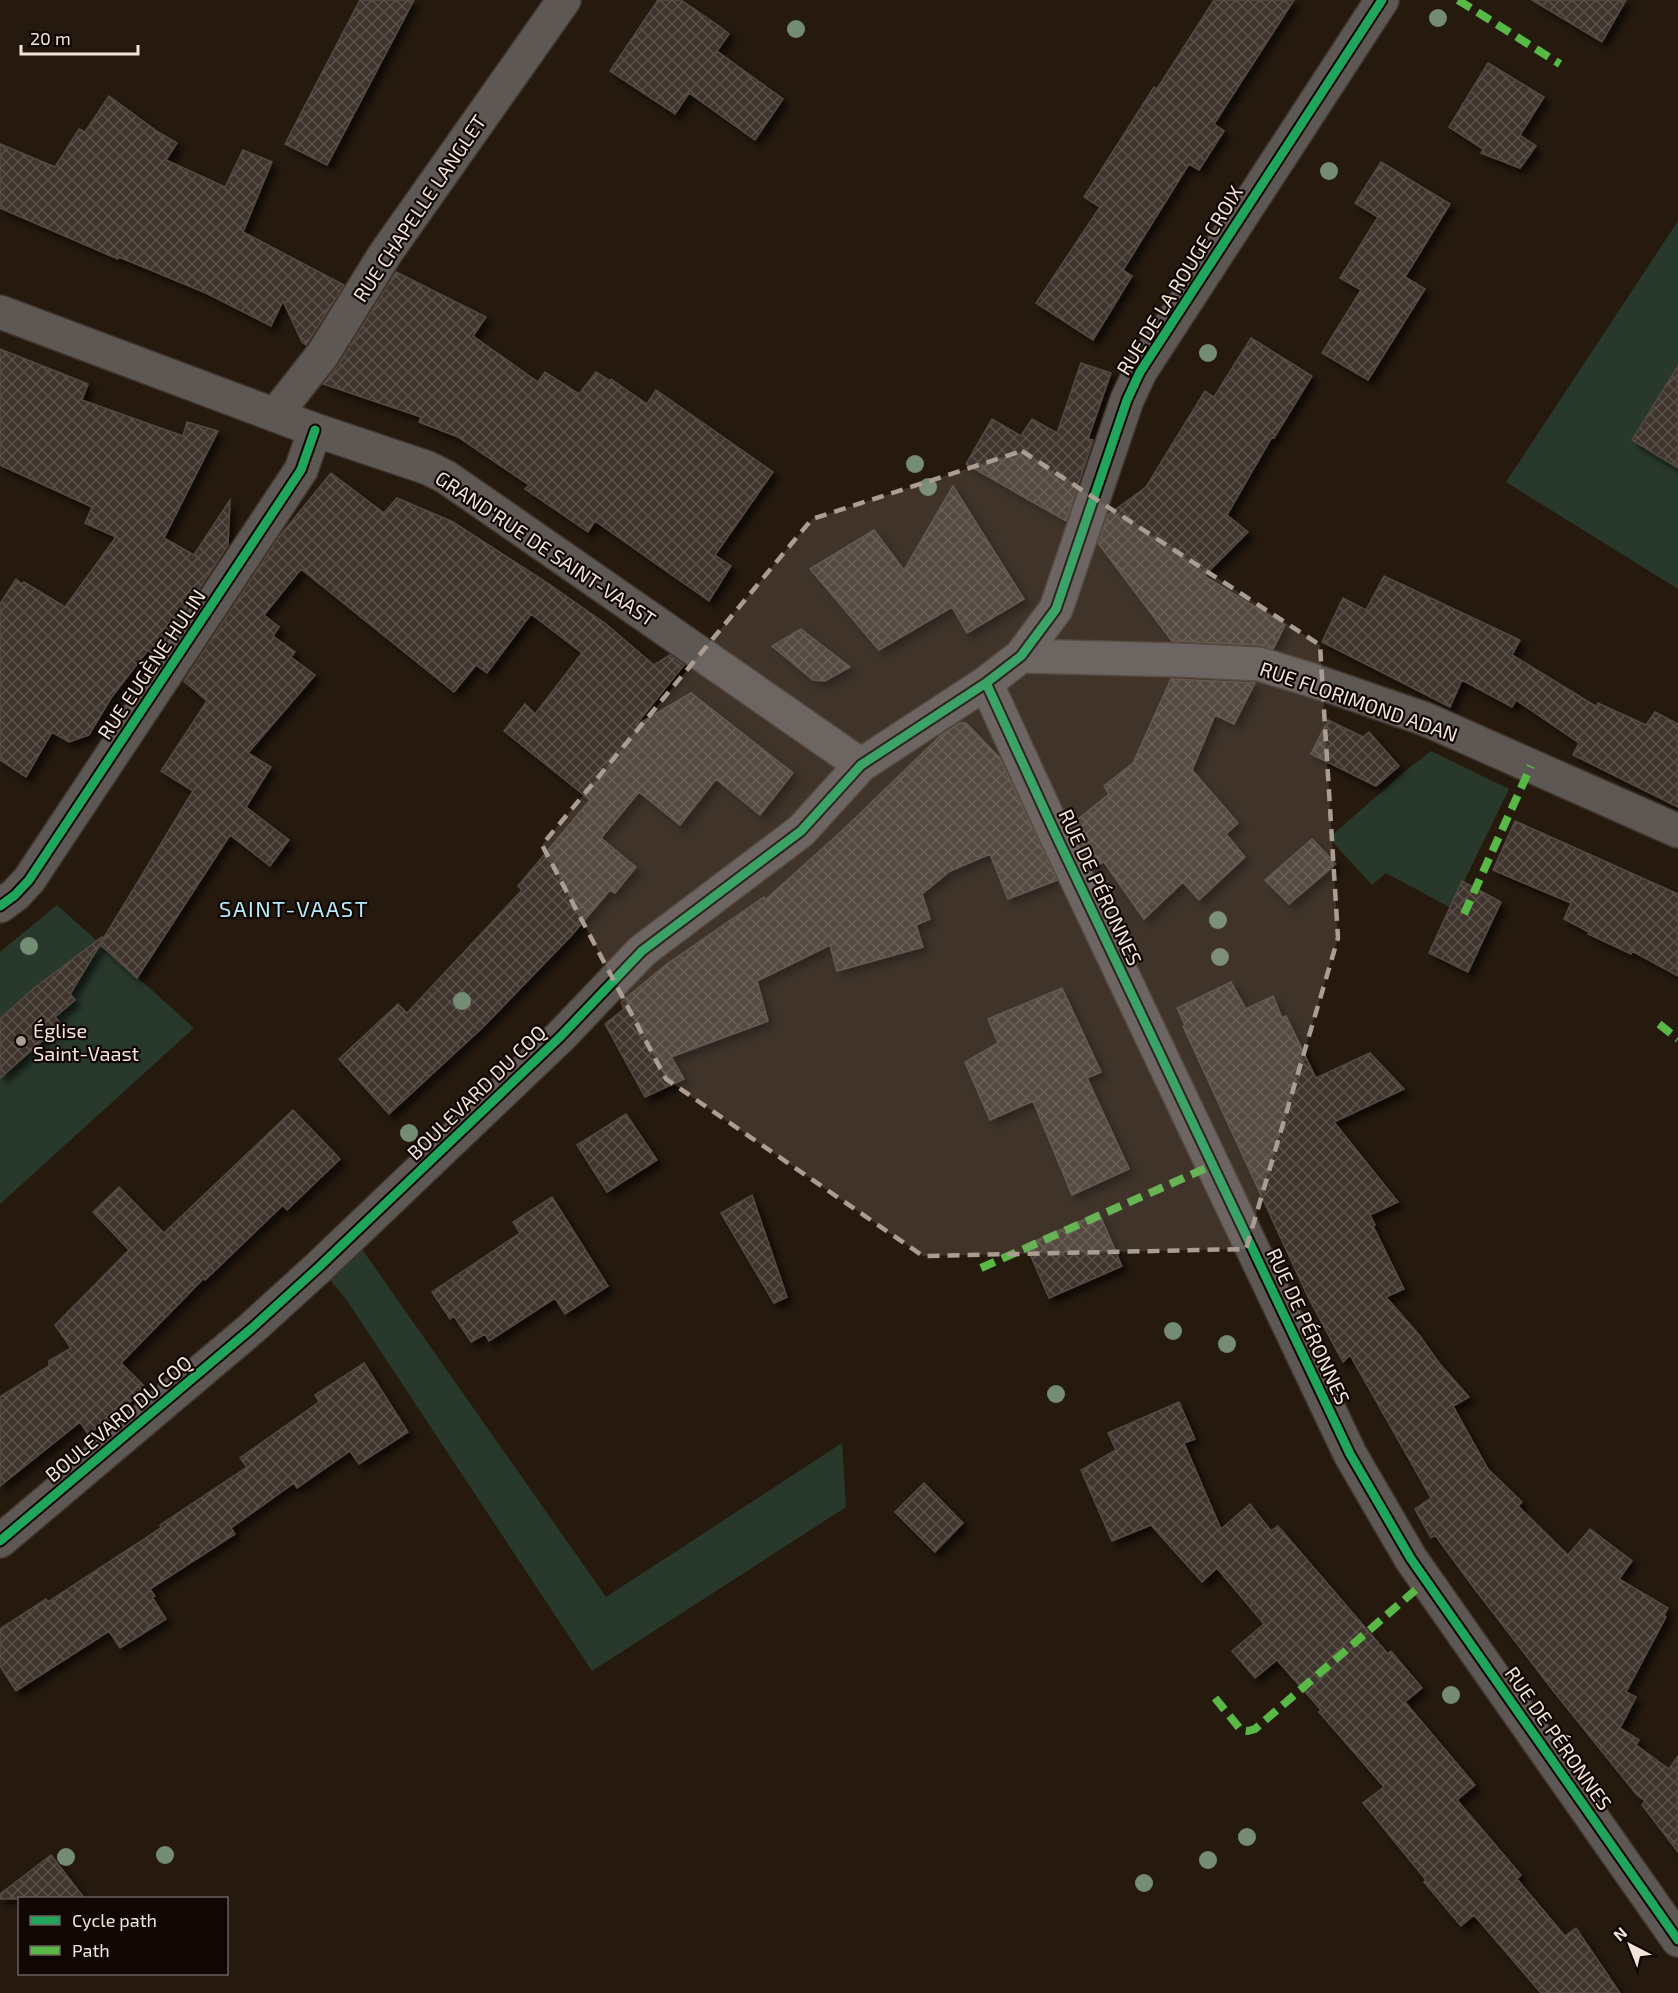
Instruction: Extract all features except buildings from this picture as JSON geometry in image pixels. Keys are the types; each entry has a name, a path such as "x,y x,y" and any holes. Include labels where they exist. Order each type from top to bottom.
{"street":[{"name":"RUE CHAPELLE LANGLET","path":"275,415 323,354 385,254 564,0"},
{"name":"RUE DE LA ROUGE CROIX","path":"986,683 1021,656 1056,609 1126,400 1140,372 1382,0"},
{"name":"GRAND'RUE DE SAINT-VAAST","path":"0,312 315,430 428,468 462,486 861,765"},
{"name":"RUE EUGÈNE HULIN","path":"0,906 15,895 29,880 302,470 315,430"},
{"name":"RUE FLORIMOND ADAN","path":"1021,656 1259,664 1425,719 1678,831"},
{"name":"BOULEVARD DU COQ","path":"0,1541 252,1328 319,1267 561,1036 642,951 801,831 861,765 986,683"},
{"name":"RUE DE PÉRONNES","path":"986,683 1350,1454 1411,1559 1678,1940"}],"highlighted area":[{"path":"1022,451 1320,645 1338,938 1246,1249 923,1256 666,1079 542,845 812,519"}],"green space":[{"path":"1678,221 1678,589 1506,482"},
{"path":"1431,751 1509,789 1451,908 1386,873 1372,885 1329,838"},
{"path":"57,905 194,1028 0,1204 0,952"},
{"path":"352,1235 606,1597 842,1443 846,1507 592,1671 346,1299 319,1267"}],"marked path":[{"path":"1458,0 1560,64"},
{"path":"1464,914 1531,766"},
{"path":"1659,1024 1678,1039"},
{"path":"981,1268 1213,1165"},
{"path":"1215,1698 1241,1730 1255,1729 1426,1581"}],"cycle path":[{"path":"0,1541 252,1328 319,1267 561,1036 642,951 801,831 861,765 986,683 1021,656 1056,609 1127,400 1140,372 1382,0"},
{"path":"0,906 15,895 29,880 301,470 315,430"},
{"path":"986,683 1350,1454 1411,1559 1678,1940"}],"place":[{"name":"Église Saint-Vaast","path":"21,1041"}],"district":[{"name":"SAINT-VAAST","path":"294,908"}]}
